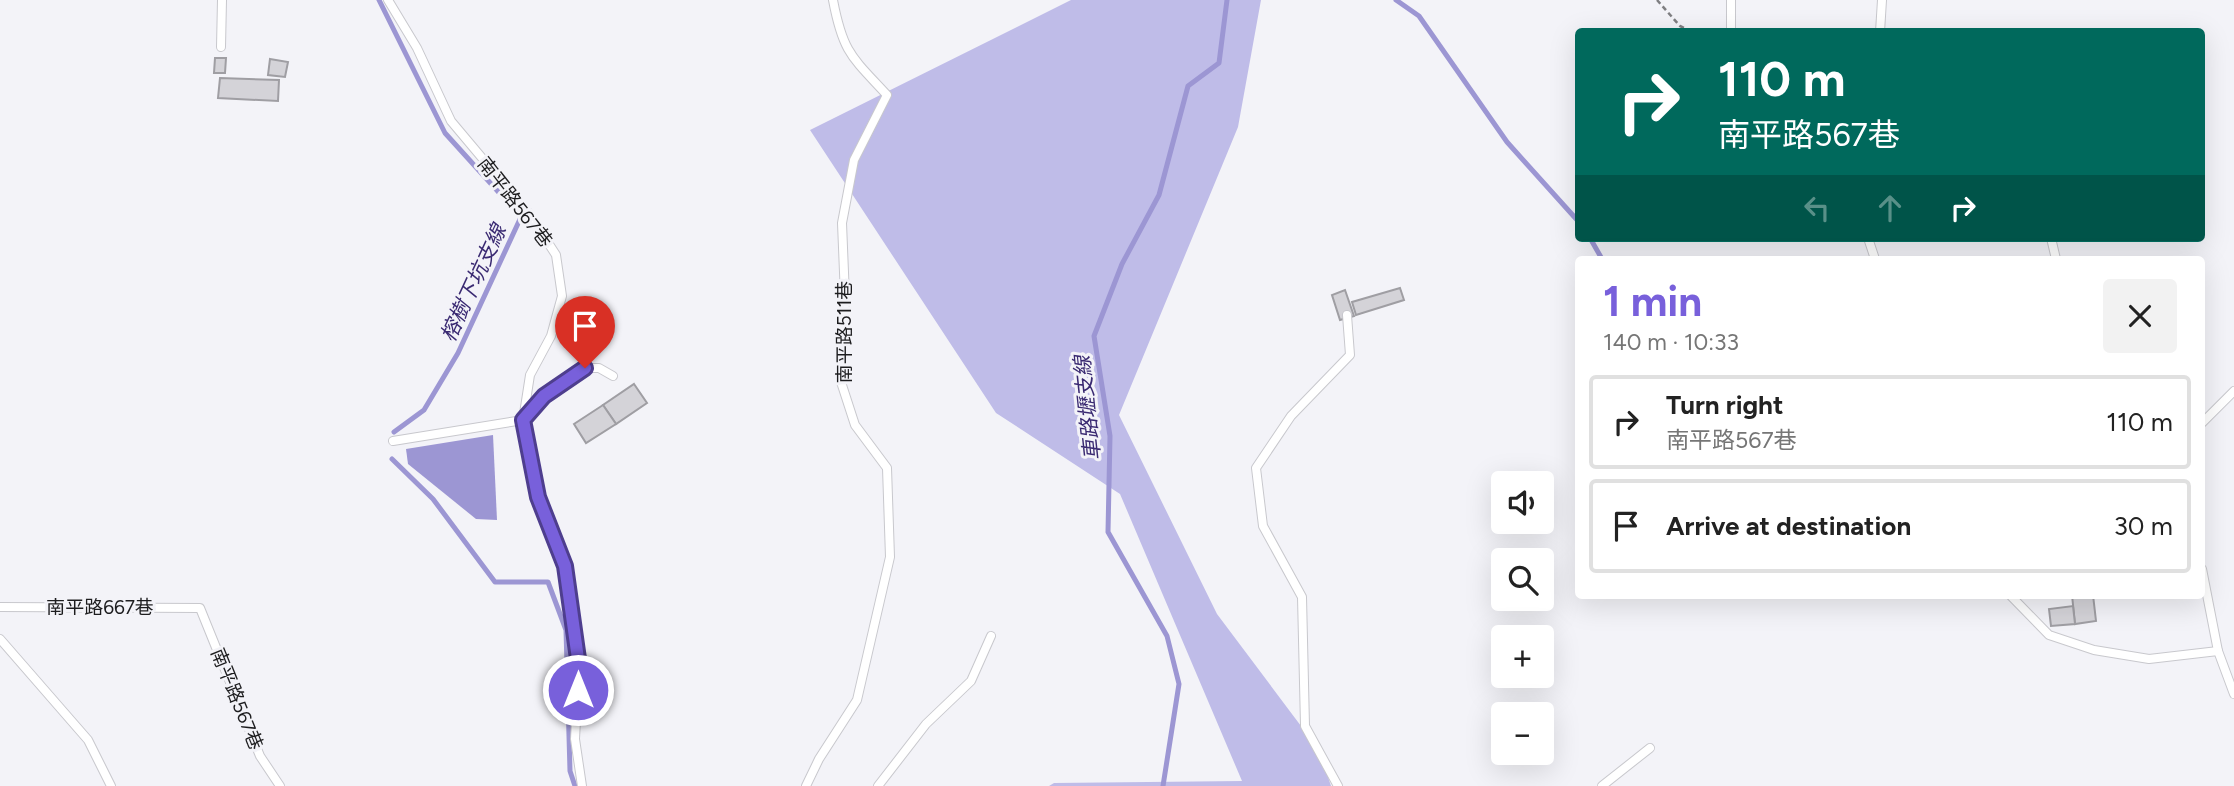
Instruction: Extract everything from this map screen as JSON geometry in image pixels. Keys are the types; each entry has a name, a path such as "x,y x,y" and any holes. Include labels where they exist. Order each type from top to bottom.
{"lane":[{"path":"221,47 222,0"},
{"name":"南平路567巷","path":"388,0 416,48 451,121 530,215 556,255 562,296 551,336 530,375 523,420 538,497 565,566 579,666 575,738 582,786"},
{"name":"南平路511巷","path":"806,786 819,759 857,700 890,557 887,468 855,425 841,382 845,297 842,223 855,160 887,95 850,56 840,37 833,0"},
{"path":"1731,0 1731,28"},
{"path":"1880,28 1882,0"},
{"path":"1338,786 1305,726 1302,597 1263,526 1256,468 1291,416 1350,355 1348,315"},
{"path":"393,441 523,420 544,396 585,368 599,368 613,376"},
{"path":"2205,420 2234,391"},
{"path":"2205,584 2218,651 2234,694"},
{"path":"2014,599 2049,635 2094,650 2149,659 2218,651"},
{"name":"南平路667巷","path":"0,607 200,608"},
{"name":"南平路567巷","path":"200,608 260,756 280,786"},
{"path":"878,786 926,724 971,681 991,636"},
{"path":"0,639 88,740 111,786"},
{"path":"1602,786 1650,748"}],"path":[{"path":"1657,0 1684,28"}],"shaded area":[{"path":"1071,0 1261,0 1238,127 1119,415 1217,614 1319,750 1331,786 1049,786 1054,783 1242,781 1120,494 996,413 810,130"},
{"path":"493,435 497,520 476,519 408,464 406,449"}],"building":[{"path":"215,58 226,58 225,73 214,73"},
{"path":"270,59 288,62 285,77 268,75"},
{"path":"220,78 279,80 278,101 218,98"},
{"path":"1400,288 1404,300 1356,315 1352,302"},
{"path":"1345,290 1354,316 1340,320 1332,295"},
{"path":"634,384 647,403 616,424 603,405"},
{"path":"603,405 616,424 586,443 574,424"},
{"path":"2072,599 2093,599 2096,621 2075,624"},
{"path":"2073,606 2075,624 2051,626 2049,609"}],"waterway":[{"name":"榕樹下坑支線","path":"379,0 445,133 521,217 458,353 424,410 394,432"},
{"name":"車路壢支線","path":"1163,786 1179,684 1167,636 1108,532 1110,436 1094,336 1122,264 1159,195 1188,86 1219,63 1227,0"},
{"path":"1396,0 1419,16 1507,142 1575,218"},
{"path":"1592,242 1600,256"},
{"name":"榕樹下坑支線","path":"392,459 433,499 495,582 548,582 566,630 570,771 575,786"}],"route":[{"path":"578,690 579,666 565,566 538,497 523,420 544,396 585,368"}]}
